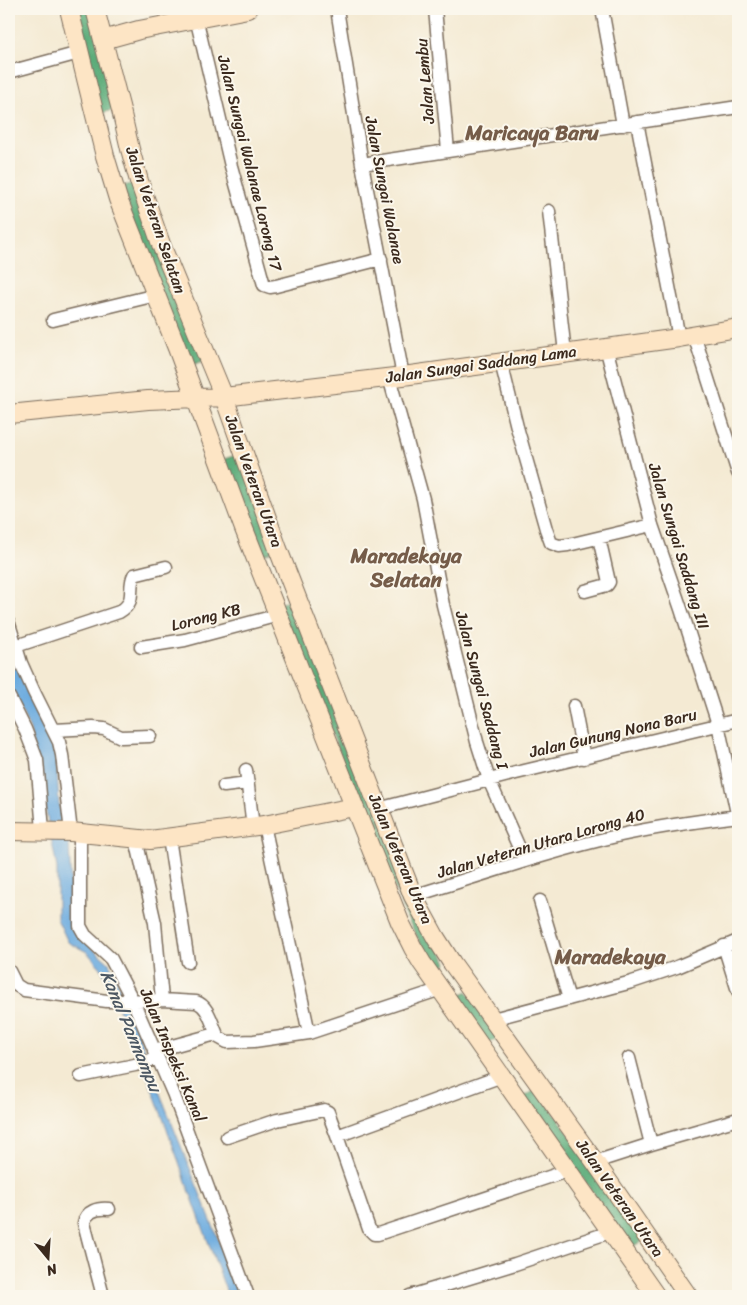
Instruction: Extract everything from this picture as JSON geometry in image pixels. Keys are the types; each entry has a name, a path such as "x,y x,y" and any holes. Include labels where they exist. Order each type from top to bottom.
{"main road":[{"name":"Jalan Veteran Selatan","path":"70,9 105,156 118,199 195,397"},
{"name":"Jalan Veteran Selatan","path":"95,9 139,180 162,246 224,397"},
{"path":"103,40 196,14 248,9"},
{"path":"105,156 130,149"},
{"name":"Jalan Sungai Saddang Lama","path":"9,414 148,400 224,397 396,377 738,328"},
{"name":"Jalan Veteran Utara","path":"195,397 354,807 412,948 656,1296"},
{"name":"Jalan Veteran Utara","path":"224,397 292,585 413,896 436,938 688,1296"},
{"path":"262,572 284,562"},
{"path":"271,594 292,585"},
{"path":"9,831 45,830 136,839 169,838 258,826 354,807"},
{"path":"637,1268 659,1254"}],"street":[{"name":"Jalan Sungai Walanae","path":"337,9 362,164 381,259 396,377"},
{"name":"Jalan Lembu","path":"435,9 448,151"},
{"path":"602,9 623,125"},
{"name":"Jalan Sungai Walanae Lorong 17","path":"196,14 232,166 264,285 276,286 381,259"},
{"path":"9,72 79,53"},
{"path":"362,164 738,107"},
{"path":"637,122 687,336 738,473"},
{"path":"549,211 566,352"},
{"path":"53,320 156,295"},
{"name":"Jalan Sungai Saddang III","path":"606,347 652,525 718,724 738,817"},
{"path":"501,362 517,427 551,543 559,546 568,545 652,525"},
{"name":"Jalan Sungai Saddang I","path":"396,377 423,499 450,638 477,742 489,780 525,861"},
{"path":"585,590 609,582 599,538"},
{"path":"16,646 119,612 129,603 132,596 132,579 134,575 166,567"},
{"name":"Lorong KB","path":"141,647 185,640 279,615"},
{"name":"Jalan Inspeksi Kanal","path":"9,624 34,692 54,730 62,755 73,832 80,926 85,935 111,959 130,1000 191,1139 248,1296"},
{"path":"9,697 25,729 37,760 45,830"},
{"path":"574,706 584,758"},
{"name":"Jalan Gunung Nona Baru","path":"378,809 489,780 738,720"},
{"path":"54,730 93,728 104,729 121,737 150,736"},
{"path":"224,786 247,776 309,1034"},
{"name":"Jalan Veteran Utara Lorong 40","path":"413,896 525,861 636,832 738,817"},
{"path":"169,838 188,962"},
{"path":"136,839 155,923 162,1000"},
{"path":"540,900 568,999"},
{"path":"494,1020 632,982 677,967 738,941"},
{"path":"724,946 738,991"},
{"path":"9,971 16,985 24,990 107,1001 162,1000 196,1002 206,1008 216,1034 221,1040 227,1042 254,1041 309,1034 440,989"},
{"path":"81,1076 135,1065 154,1056 216,1034"},
{"path":"629,1058 652,1144"},
{"path":"337,1136 502,1076"},
{"path":"228,1137 277,1120 324,1110 328,1112 369,1229 374,1234 567,1171"},
{"path":"595,1162 738,1119"},
{"path":"102,1296 84,1223 86,1216 91,1212 101,1209 109,1210"},
{"path":"414,1296 610,1232"}],"green space":[{"path":"73,9 92,9 118,108 100,114"},
{"path":"136,182 206,360 189,366 121,187"},
{"path":"243,453 274,550 261,556 224,459"},
{"path":"295,598 447,963 435,971 406,916 279,604"},
{"path":"467,991 500,1036 485,1046 453,1000"},
{"path":"537,1089 645,1239 632,1247 524,1097"}],"water":[{"name":"Kanal Pannampu","path":"9,632 27,692 56,753 59,805 69,844 72,913 76,933 109,963 130,1008 151,1071 241,1296 228,1296 143,1064 101,968 87,952 68,942 57,919 57,868 30,730 9,683"}],"district":[{"name":"Maricaya Baru","path":"532,133"},
{"name":"Maradekaya Selatan","path":"406,568"},
{"name":"Maradekaya","path":"610,957"}]}
